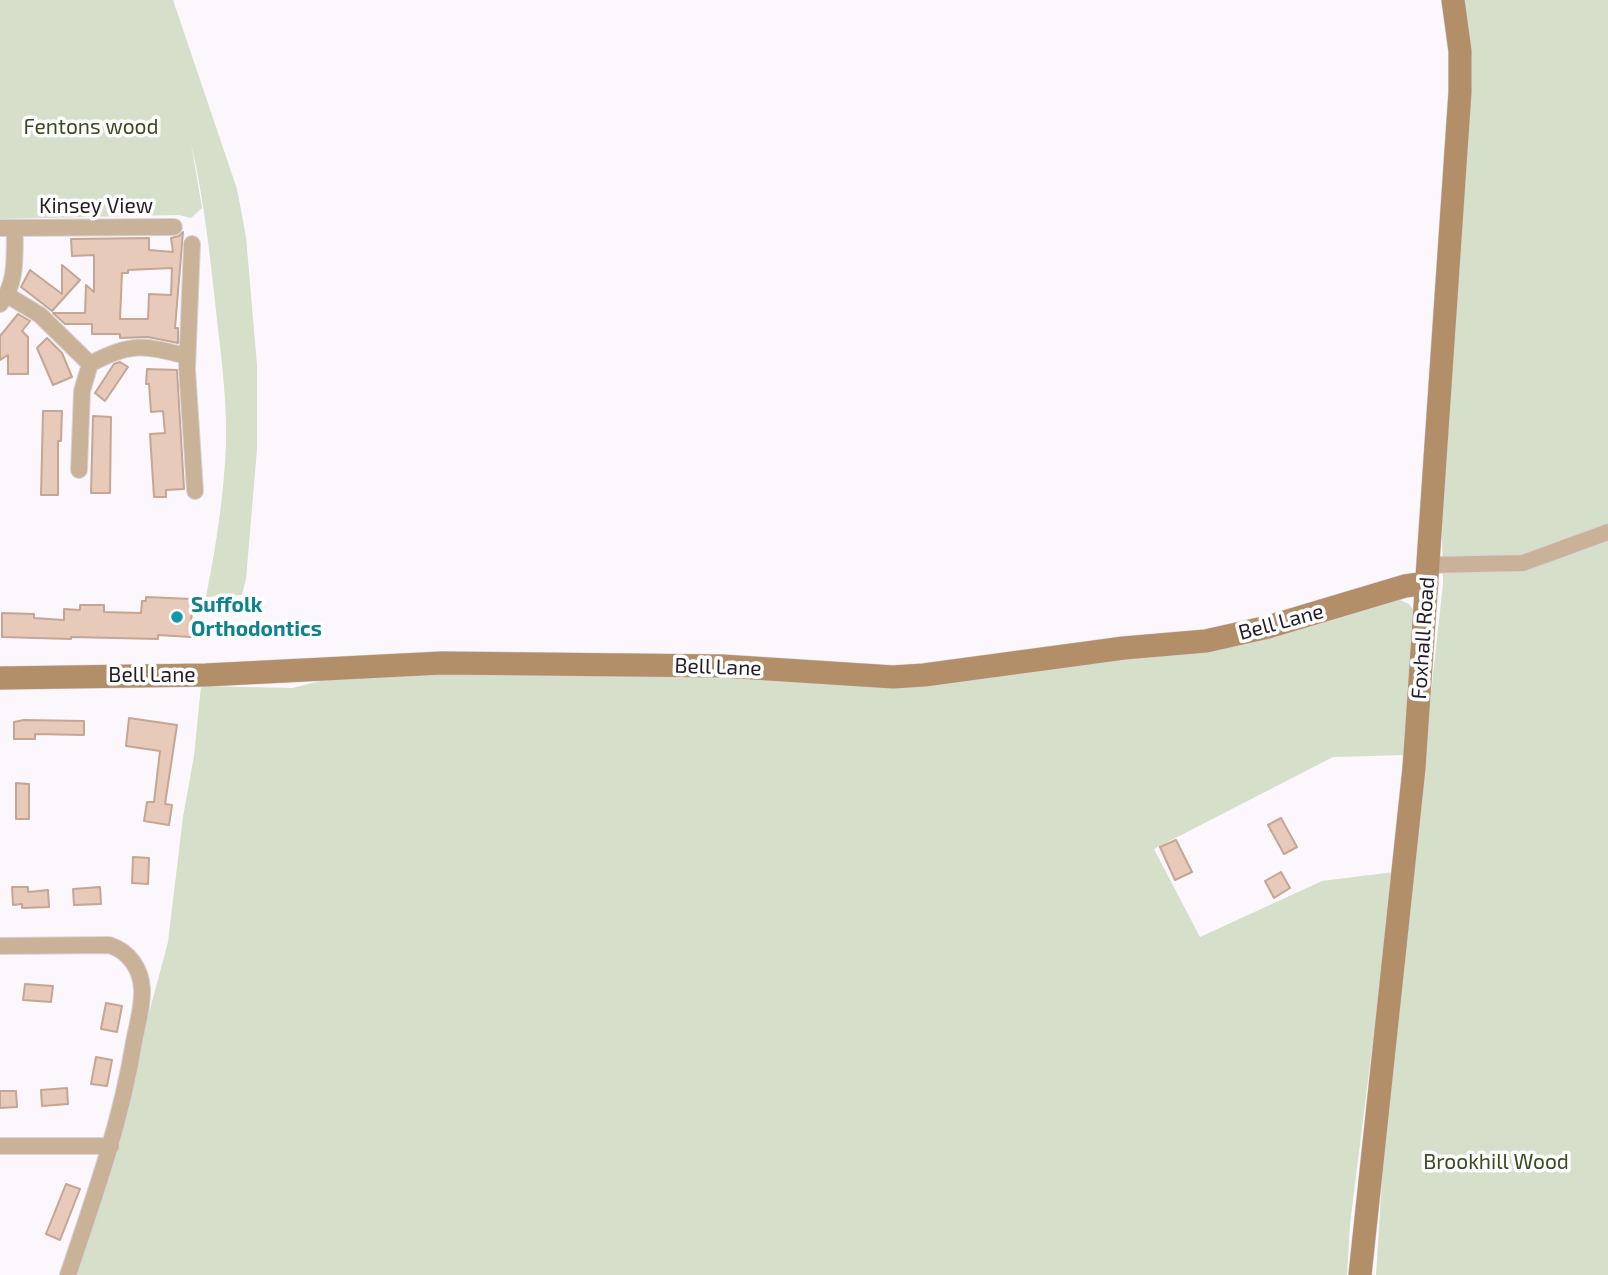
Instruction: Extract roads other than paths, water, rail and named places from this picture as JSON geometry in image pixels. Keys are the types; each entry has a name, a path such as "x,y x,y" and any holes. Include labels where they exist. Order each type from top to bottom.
{"street":[{"name":"Foxhall Road","path":"1360,1275 1414,768 1460,92 1460,51 1453,0"},
{"name":"Kinsey View","path":"4,300 13,276 7,228 174,227"},
{"path":"192,244 187,356 195,491"},
{"path":"4,300 40,315 90,364"},
{"path":"79,470 82,391 90,364 119,349 130,347 155,348 187,356"},
{"path":"1428,574 1523,563 1608,532"},
{"name":"Bell Lane","path":"0,678 206,675 442,663 708,666 893,677 924,675 1124,648 1217,639 1268,627 1405,586 1428,574"},
{"path":"0,946 109,945 126,953 134,964 141,984 129,1073 111,1146 68,1275"},
{"path":"0,1146 111,1146"}],"place":[{"name":"Suffolk Orthodontics","path":"177,617"}],"park label":[{"name":"Fentons wood","path":"91,127"},
{"name":"Brookhill Wood","path":"1496,1162"}]}
